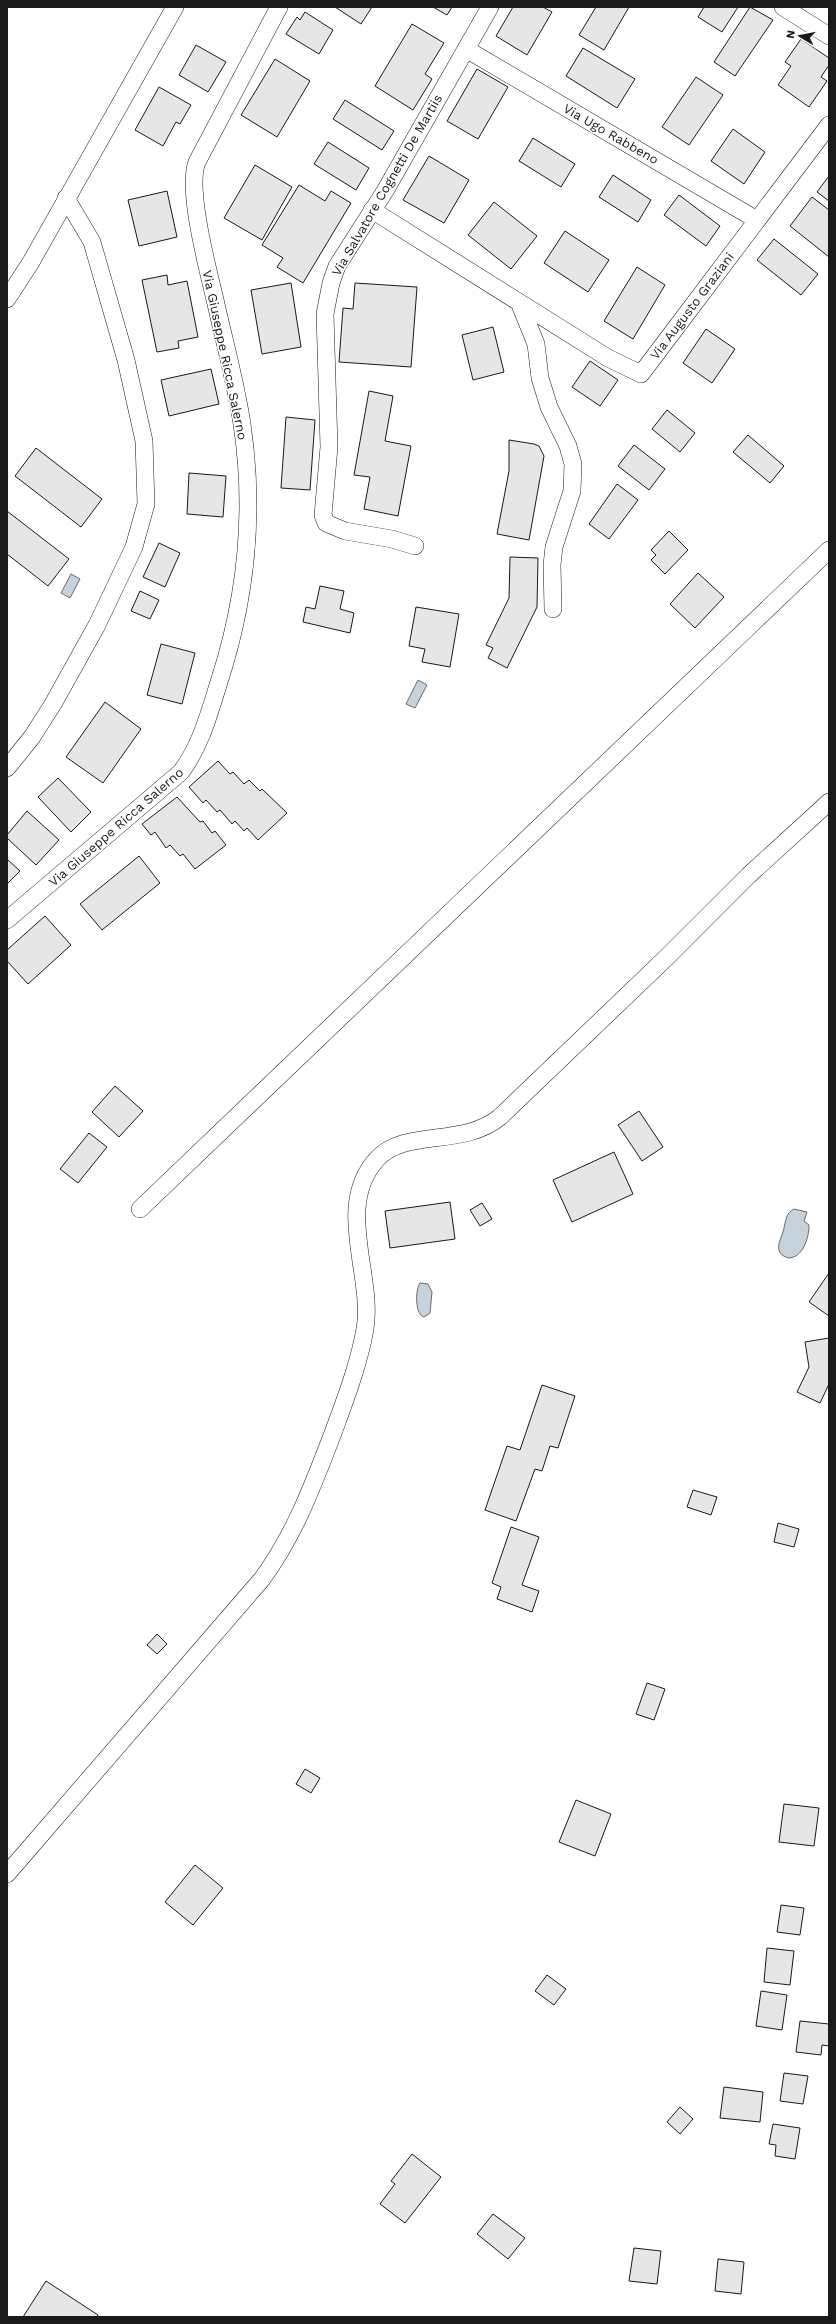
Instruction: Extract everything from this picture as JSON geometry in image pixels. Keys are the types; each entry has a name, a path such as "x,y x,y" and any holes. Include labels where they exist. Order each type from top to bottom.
{"street":[{"path":"7,299 31,262 175,7"},
{"name":"Via Giuseppe Ricca Salerno","path":"7,920 182,772 197,747 222,675 241,592 248,538 249,503 242,425 208,270 194,192 193,177 197,162 279,7"},
{"name":"Via Salvatore Cognetti De Martiis","path":"415,546 392,539 345,531 326,523 323,515 329,447 326,304 337,266 372,210 490,7"},
{"path":"783,7 829,36"},
{"name":"Via Ugo Rabbeno","path":"466,49 757,220"},
{"name":"Via Augusto Graziani","path":"372,210 608,358 641,374 829,125"},
{"path":"7,768 49,710 97,625 134,547 146,504 144,441 126,360 92,242 66,198"},
{"path":"519,302 536,344 540,378 549,407 570,451 573,464 572,490 554,547 552,565 553,609"},
{"path":"140,1209 829,550"},
{"path":"7,1874 262,1579 293,1531 310,1494 344,1404 365,1330 366,1296 358,1242 358,1213 364,1183 374,1163 388,1149 398,1144 465,1134 483,1128 497,1120 667,957 749,875 829,802"}],"shaded area":[{"path":"71,574 80,579 70,598 61,593"},
{"path":"418,680 427,685 415,708 406,704"},
{"path":"794,1209 807,1212 804,1221 809,1225 809,1230 804,1246 798,1255 788,1258 780,1252 779,1245 787,1217"},
{"path":"420,1283 428,1284 432,1292 430,1313 424,1317 421,1315 417,1307 417,1291"}],"building":[{"path":"335,7 372,7 361,24"},
{"path":"433,7 452,7 447,15"},
{"path":"513,7 543,7 552,12 527,55 496,36"},
{"path":"596,7 629,7 604,50 579,35"},
{"path":"704,7 738,7 722,32 698,17"},
{"path":"750,7 773,20 735,76 714,62"},
{"path":"305,12 333,30 319,54 286,34 297,17 300,20"},
{"path":"412,24 444,43 425,74 432,79 413,110 375,86"},
{"path":"801,39 829,58 829,65 821,77 827,81 809,107 778,85 791,66 785,62"},
{"path":"196,45 226,62 208,92 179,75"},
{"path":"583,48 635,79 617,108 566,76"},
{"path":"275,59 310,81 277,137 241,115"},
{"path":"477,69 508,87 478,139 447,121"},
{"path":"696,77 723,95 689,145 662,127"},
{"path":"159,87 191,105 180,124 176,122 163,146 135,130"},
{"path":"345,100 394,131 382,150 333,119"},
{"path":"733,129 765,152 744,184 711,161"},
{"path":"533,138 575,164 561,187 519,161"},
{"path":"328,142 369,168 356,190 314,164"},
{"path":"429,156 469,180 444,223 403,200"},
{"path":"255,165 292,187 262,240 224,218"},
{"path":"613,175 651,200 638,222 599,197"},
{"path":"829,176 829,201 817,192"},
{"path":"299,185 325,201 331,191 351,203 303,283 277,267 283,258 262,245"},
{"path":"167,191 177,237 139,246 128,200"},
{"path":"679,195 720,226 706,246 664,215"},
{"path":"812,197 829,210 829,257 790,226"},
{"path":"494,202 537,236 511,269 468,235"},
{"path":"565,231 609,260 588,292 544,263"},
{"path":"774,239 818,274 801,295 757,260"},
{"path":"637,267 665,285 633,339 604,321"},
{"path":"167,275 168,285 187,281 198,337 178,341 179,348 157,352 142,280"},
{"path":"291,283 301,347 262,354 251,290"},
{"path":"355,283 417,287 411,367 339,362 343,308 353,309"},
{"path":"493,327 504,372 473,380 462,335"},
{"path":"706,329 735,349 712,383 683,363"},
{"path":"590,361 618,380 600,406 572,387"},
{"path":"211,369 219,404 169,416 161,380"},
{"path":"369,391 393,396 385,441 411,446 398,516 364,509 370,477 354,475"},
{"path":"667,410 695,433 680,452 652,429"},
{"path":"286,417 315,420 310,490 281,488"},
{"path":"748,435 784,466 770,483 733,452"},
{"path":"509,440 539,446 544,456 529,540 497,534 509,471"},
{"path":"634,445 665,469 649,490 618,466"},
{"path":"36,448 102,499 81,527 15,476"},
{"path":"189,473 226,476 223,517 187,514"},
{"path":"617,484 638,500 609,539 589,524"},
{"path":"7,511 69,559 48,586 7,554"},
{"path":"669,531 688,550 665,574 651,560 656,555 651,550"},
{"path":"159,543 180,553 165,587 143,577"},
{"path":"510,557 538,558 537,607 507,668 488,658 493,648 486,645 509,598"},
{"path":"698,573 724,597 695,628 670,604"},
{"path":"320,586 344,591 340,609 354,613 350,633 303,622 306,607 315,609"},
{"path":"140,591 159,600 150,619 131,611"},
{"path":"416,607 459,614 450,667 422,662 425,649 409,646"},
{"path":"161,644 195,653 182,704 147,695"},
{"path":"105,702 141,729 103,783 66,757"},
{"path":"218,761 230,774 233,772 244,784 249,780 260,791 262,789 287,813 258,840 247,828 244,831 235,821 232,824 220,810 217,812 206,800 203,803 189,787"},
{"path":"58,778 91,812 71,832 38,797"},
{"path":"177,797 200,822 203,821 212,833 215,831 226,845 195,869 183,854 180,856 170,845 166,848 155,832 151,835 142,824"},
{"path":"27,811 59,840 36,865 7,838 7,835"},
{"path":"139,856 160,883 102,930 80,904"},
{"path":"7,859 20,871 7,884"},
{"path":"45,916 71,945 28,984 7,961 7,950"},
{"path":"115,1086 143,1111 119,1137 92,1112"},
{"path":"639,1111 663,1147 642,1161 618,1125"},
{"path":"89,1133 107,1147 78,1183 60,1169"},
{"path":"614,1152 633,1194 572,1222 553,1180"},
{"path":"450,1202 455,1239 390,1248 385,1211"},
{"path":"482,1203 492,1219 480,1226 470,1210"},
{"path":"829,1273 829,1316 809,1302"},
{"path":"829,1338 829,1384 820,1403 797,1392 809,1367 805,1342"},
{"path":"542,1385 575,1396 558,1448 550,1446 542,1471 535,1469 516,1521 485,1510 507,1446 520,1450"},
{"path":"693,1490 717,1497 711,1515 687,1507"},
{"path":"778,1523 799,1529 794,1547 774,1542"},
{"path":"511,1527 539,1537 522,1585 539,1591 532,1612 497,1599 501,1587 492,1583"},
{"path":"157,1634 167,1644 157,1654 147,1645"},
{"path":"647,1683 665,1689 654,1720 636,1714"},
{"path":"305,1769 320,1778 311,1793 296,1784"},
{"path":"576,1800 611,1814 595,1856 559,1842"},
{"path":"784,1804 819,1808 814,1846 779,1842"},
{"path":"195,1865 223,1888 193,1925 165,1902"},
{"path":"781,1905 804,1908 800,1935 777,1932"},
{"path":"767,1948 794,1951 790,1985 764,1982"},
{"path":"547,1975 566,1989 554,2005 535,1991"},
{"path":"761,1991 787,1995 782,2030 756,2026"},
{"path":"800,2021 829,2024 829,2046 822,2045 821,2055 796,2052"},
{"path":"784,2073 808,2076 803,2104 780,2101"},
{"path":"724,2087 763,2092 760,2122 720,2118"},
{"path":"680,2107 693,2119 680,2134 667,2122"},
{"path":"773,2124 800,2128 795,2159 775,2156 776,2145 769,2144"},
{"path":"412,2154 441,2177 405,2223 380,2204 395,2184 391,2181"},
{"path":"493,2214 525,2238 508,2259 477,2234"},
{"path":"634,2248 661,2251 657,2284 629,2281"},
{"path":"718,2259 744,2262 741,2294 715,2291"},
{"path":"46,2281 98,2315 97,2317 23,2317"}]}
